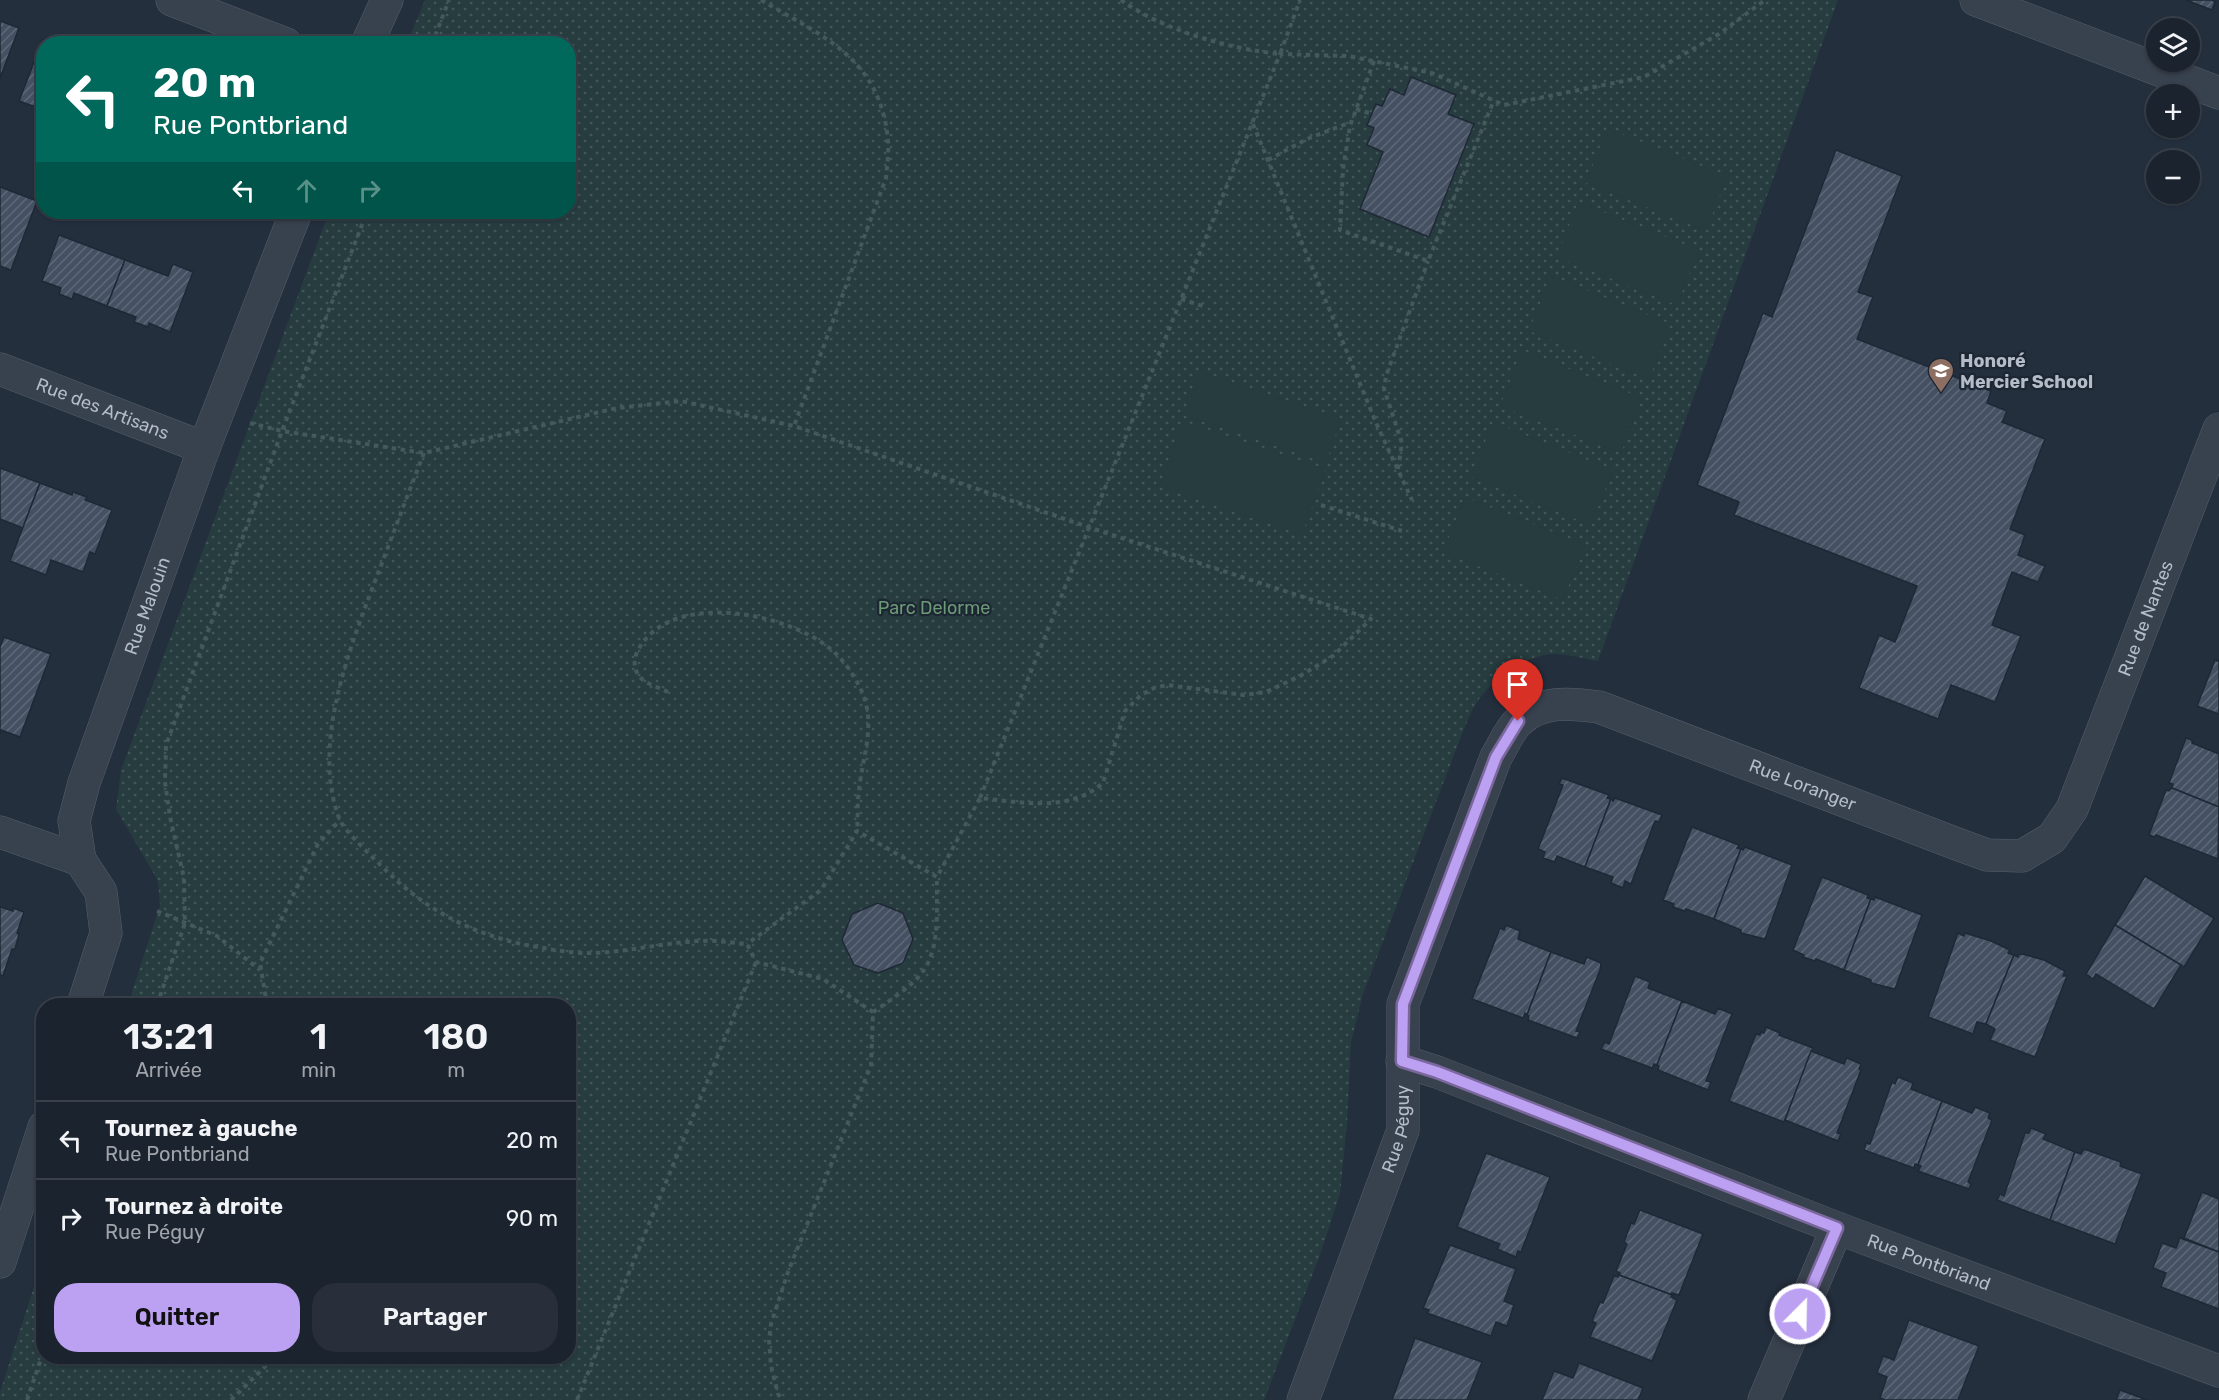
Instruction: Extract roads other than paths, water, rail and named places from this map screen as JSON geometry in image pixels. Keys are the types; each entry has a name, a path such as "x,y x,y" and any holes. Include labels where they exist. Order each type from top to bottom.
{"street":[{"path":"172,0 265,36"},
{"path":"371,36 387,0"},
{"path":"1976,0 2219,93"},
{"name":"Rue Malouin","path":"85,998 106,933 101,892 80,860 74,821 84,783 204,448 293,219"},
{"name":"Rue des Artisans","path":"0,369 204,448"},
{"name":"Rue de Nantes","path":"2072,808 2219,429"},
{"name":"Rue Loranger","path":"1518,721 1542,706 1568,703 1599,707 1987,855 2022,856 2052,838 2072,808"},
{"name":"Rue Péguy","path":"1303,1400 1403,1130 1403,1004 1496,757 1518,721"},
{"path":"0,832 80,860"},
{"name":"Rue Pontbriand","path":"1402,1061 1437,1072 1837,1228 2219,1371"},
{"path":"0,1262 36,1152"},
{"path":"1764,1400 1837,1228"}],"place":[{"name":"Honoré Mercier School","path":"1941,394"}],"park label":[{"name":"Parc Delorme","path":"934,608"}]}
